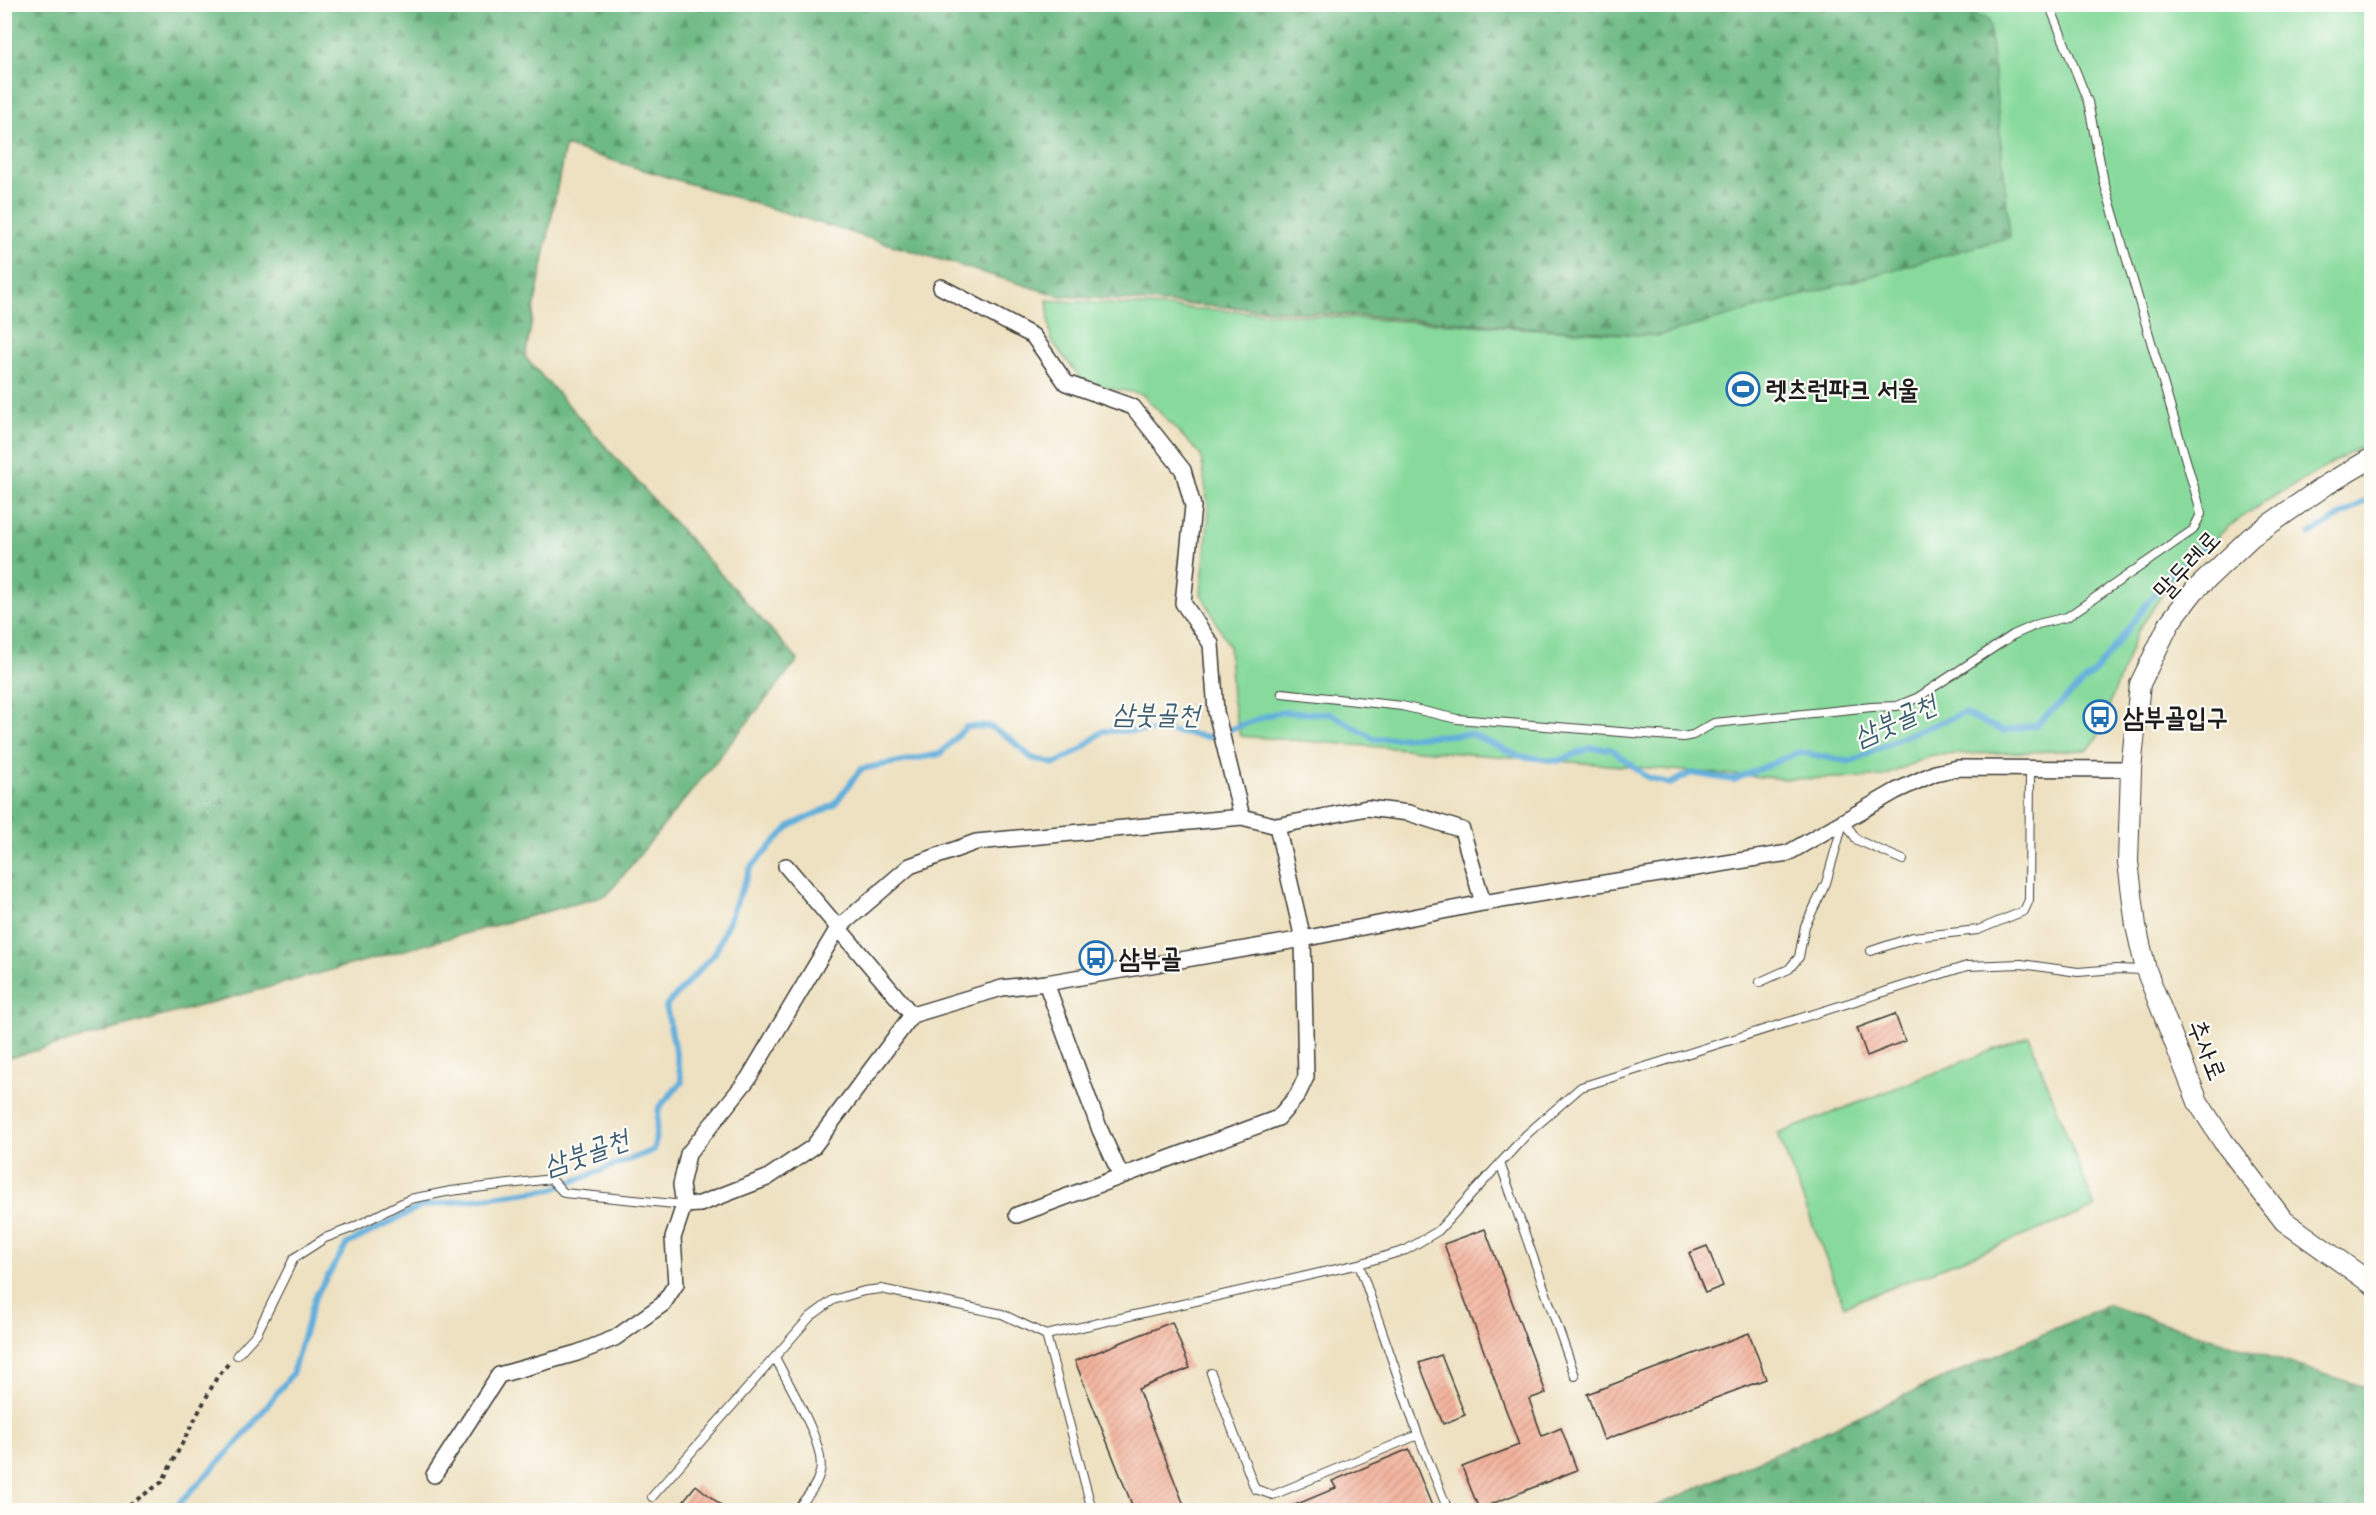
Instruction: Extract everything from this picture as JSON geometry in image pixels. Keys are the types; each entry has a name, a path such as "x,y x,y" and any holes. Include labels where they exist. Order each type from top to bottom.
{"street":[{"path":"941,287 1034,336 1066,383 1133,407 1183,470 1193,506 1183,603 1211,644 1216,712 1223,749 1242,818"},
{"name":"말두레로","path":"2131,769 2140,684 2170,622 2194,591 2252,537 2326,485 2372,458"},
{"path":"684,1205 700,1204 767,1178 813,1148 912,1015 1002,988 1046,984 1303,939 1483,903 1788,853 1896,790 1935,773 1958,768 2131,769"},
{"name":"추사로","path":"2131,769 2128,862 2136,926 2146,970 2198,1102 2223,1141 2284,1221 2372,1284"},
{"path":"434,1475 499,1376 577,1353 615,1338 663,1304 676,1284 673,1238 684,1205 681,1185 688,1154 748,1079 838,928 910,866 976,842 1242,818 1277,826 1367,808 1409,813 1462,830 1483,903"},
{"path":"1017,1215 1278,1118 1297,1096 1306,1077 1303,939 1277,826"},
{"path":"786,866 912,1015"},
{"path":"1046,984 1100,1130 1121,1176"}],"lane":[{"path":"1282,693 1401,706 1458,719 1683,737 1693,735 1714,723 1897,706 1943,683 2013,635 2038,624 2067,617 2193,530 2200,514 2198,501 2104,182 2088,102 2049,4"},
{"path":"1871,951 1913,937 1978,930 2024,911 2029,900 2030,769"},
{"path":"1844,821 1857,840 1903,860"},
{"path":"1760,982 1789,969 1799,957 1806,926 1826,883 1844,821"},
{"path":"652,1497 810,1317 833,1300 864,1291 881,1289 1002,1314 1046,1335 1359,1264 1406,1250 1438,1232 1527,1134 1581,1087 1967,966 2020,964 2078,972 2116,969 2146,970"},
{"path":"1500,1163 1575,1376"},
{"path":"237,1355 257,1333 294,1258 325,1238 410,1199 451,1191 551,1179 564,1193 684,1205"},
{"path":"1359,1264 1418,1435 1448,1510"},
{"path":"1046,1335 1092,1510"},
{"path":"775,1357 815,1437 821,1469 815,1487 796,1510"},
{"path":"1211,1373 1255,1489 1273,1495 1418,1435"}],"path":[{"path":"122,1510 162,1482 217,1377 237,1355"}],"green space":[{"path":"1930,4 1989,19 2010,237 1658,336 1060,296 565,146 525,357 798,660 607,895 5,1059 5,5"},
{"name":"렛츠런파크 서울","path":"1930,5 2371,5 2371,441 2266,501 2228,527 2176,574 2137,632 2097,738 2088,750 1932,755 1882,777 1788,779 1240,736 1232,697 1229,646 1201,593 1209,514 1201,455 1142,394 1085,384 1051,340 1047,300 1658,336 2010,237 1989,19"},
{"path":"2029,1036 2095,1208 1844,1306 1778,1134"},
{"path":"2108,1305 2371,1389 2371,1510 1648,1510"}],"building":[{"path":"1895,1014 1905,1041 1867,1056 1857,1028"},
{"path":"1485,1229 1546,1393 1529,1399 1542,1436 1561,1428 1577,1470 1479,1509 1462,1467 1519,1445 1444,1244"},
{"path":"1707,1246 1723,1286 1705,1293 1689,1253"},
{"path":"1172,1322 1190,1368 1138,1389 1186,1510 1134,1510 1075,1361"},
{"path":"1749,1333 1766,1379 1604,1440 1587,1394"},
{"path":"1441,1355 1465,1415 1443,1424 1419,1363"},
{"path":"1409,1449 1432,1506 1420,1510 1283,1510 1336,1488 1332,1481"},
{"path":"696,1485 727,1510 676,1510"}],"waterway":[{"name":"삼붓골천","path":"2310,534 2372,497"},
{"name":"삼붓골천","path":"173,1510 241,1439 292,1374 315,1297 347,1244 422,1206 553,1189 654,1150 659,1107 682,1082 666,1006 715,953 751,867 790,826 834,805 861,769 940,754 966,727 989,726 1009,738 1032,758 1055,764 1080,750 1103,731 1169,731 1209,737 1278,712 1331,714 1375,739 1471,734 1519,756 1558,761 1590,748 1611,749 1647,777 1670,784 1691,773 1734,780 1799,752 1851,762 1900,738 1964,713 2003,731 2036,725 2095,672 2172,571 2215,540"}],"place":[{"name":"렛츠런파크 서울","path":"1743,389"},
{"name":"삼부골입구","path":"2100,717"},
{"name":"삼부골","path":"1096,958"}]}
